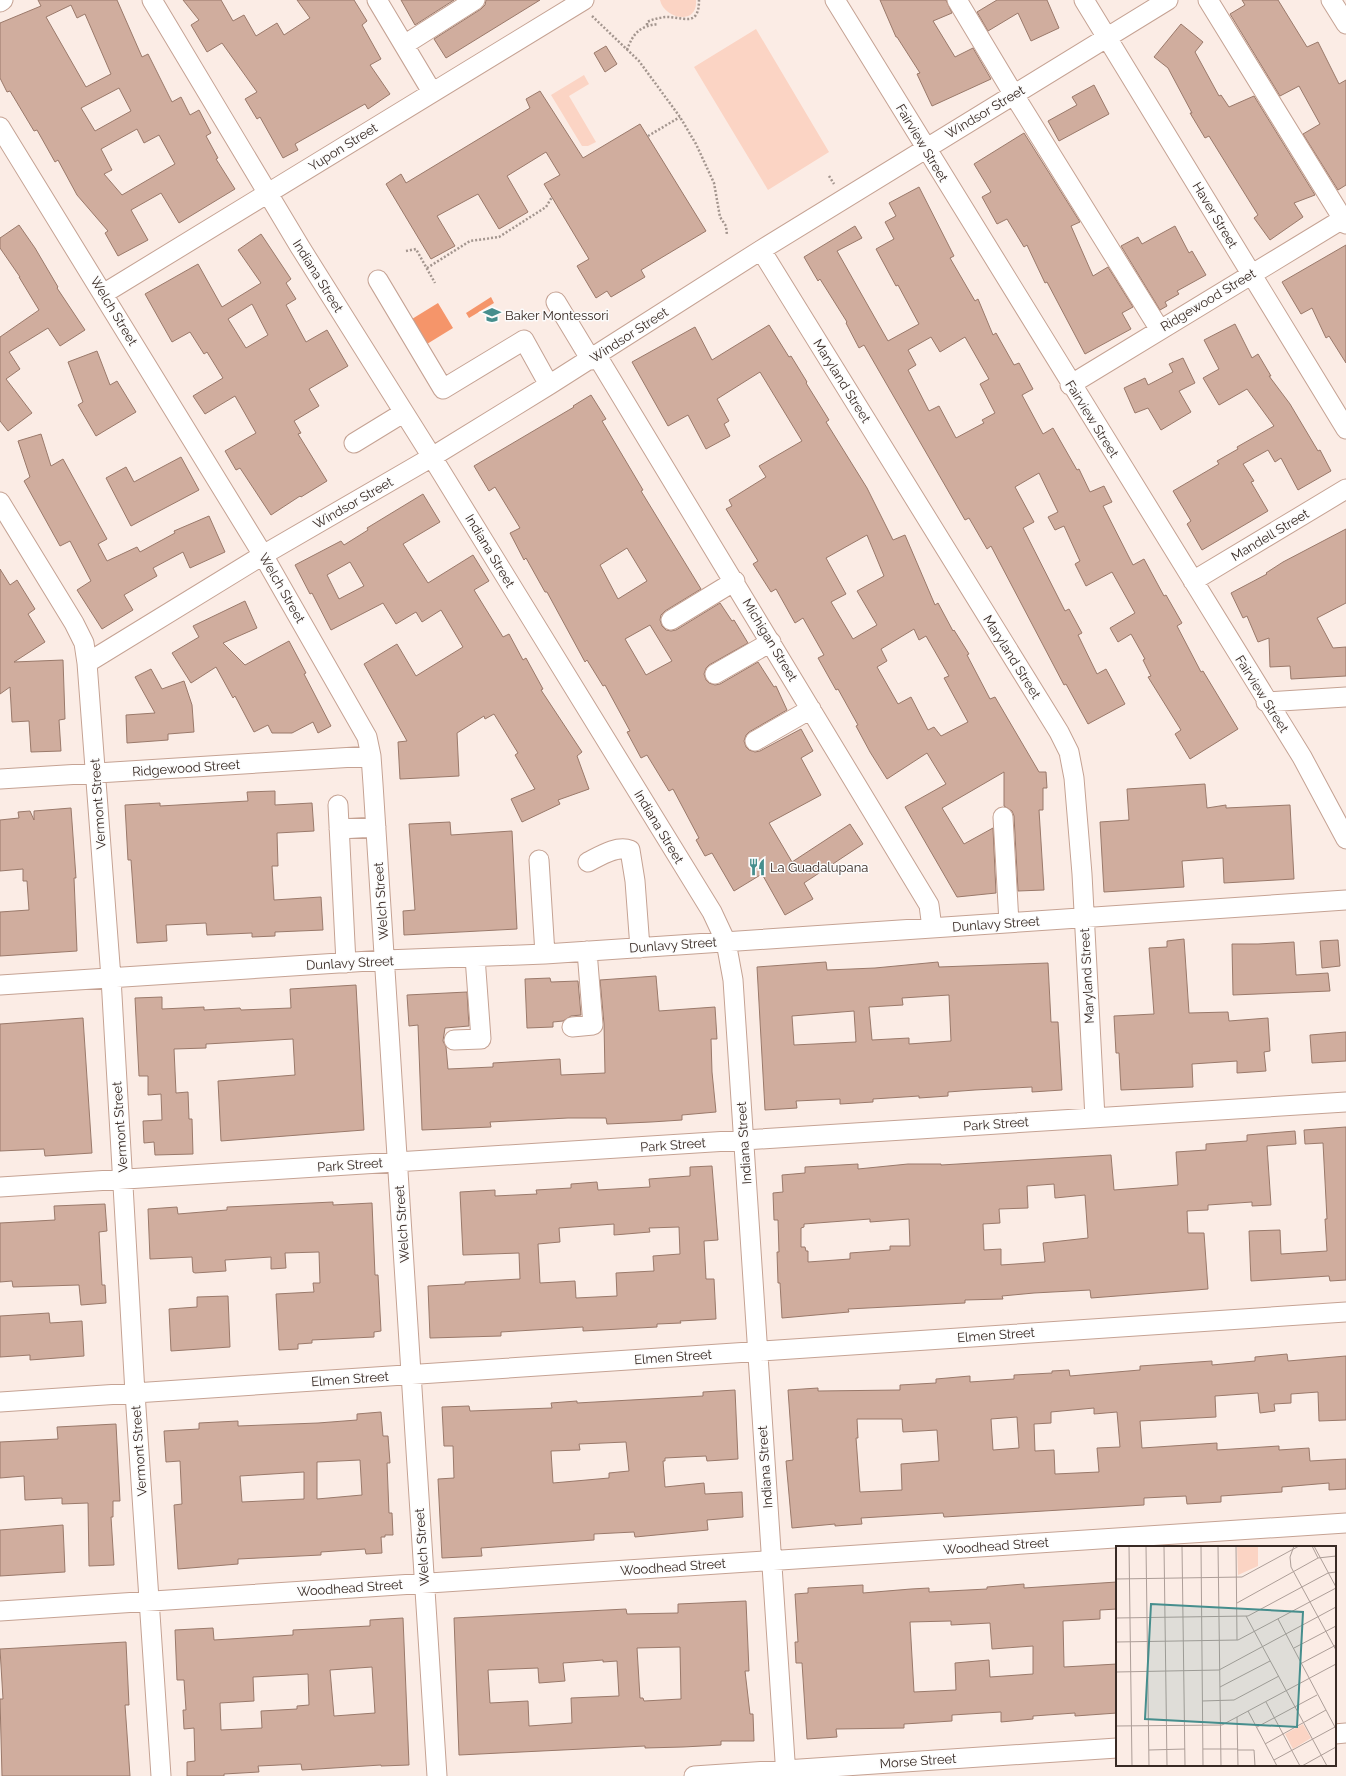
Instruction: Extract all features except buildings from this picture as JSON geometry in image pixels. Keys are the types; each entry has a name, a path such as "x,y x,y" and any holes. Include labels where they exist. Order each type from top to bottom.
{"street":[{"name":"Indiana Street","path":"152,0 300,247 432,457 712,912 726,942 733,980 785,1773"},
{"path":"377,0 432,92"},
{"path":"404,45 475,0"},
{"name":"Fairview Street","path":"835,0 925,149 1193,581 1266,702 1302,757 1346,839"},
{"path":"957,0 1014,95 1160,330"},
{"name":"Haver Street","path":"1084,0 1346,430"},
{"name":"Windsor Street","path":"87,663 263,555 432,457 594,358 761,250 1168,0"},
{"path":"1208,0 1345,220"},
{"path":"1331,0 1346,24"},
{"name":"Yupon Street","path":"103,294 581,1"},
{"name":"Welch Street","path":"0,127 263,555 357,717 366,735 372,756 437,1776"},
{"name":"Ridgewood Street","path":"1070,384 1252,274 1345,220"},
{"name":"Maryland Street","path":"761,250 1059,732 1069,752 1074,778 1084,918 1095,1118"},
{"path":"378,280 443,389 524,340 549,385"},
{"name":"Michigan Street","path":"556,302 594,358 735,581 929,905 932,928"},
{"path":"354,443 404,413"},
{"name":"Mandell Street","path":"1193,581 1346,489"},
{"name":"Vermont Street","path":"0,502 74,623 84,643 87,663 111,978 135,1393 161,1776"},
{"path":"672,620 735,581"},
{"path":"715,674 771,642"},
{"path":"1266,702 1346,697"},
{"path":"755,741 811,709"},
{"name":"Ridgewood Street","path":"0,779 372,756"},
{"path":"338,805 346,963"},
{"path":"1003,817 1009,923"},
{"path":"339,829 376,827"},
{"path":"588,862 617,849 624,848 630,850 635,881 640,948"},
{"path":"539,860 545,954"},
{"name":"Dunlavy Street","path":"0,986 385,960 545,954 640,948 1346,900"},
{"path":"572,1027 593,1025 587,951"},
{"path":"454,1040 481,1039 475,957"},
{"name":"Park Street","path":"0,1187 1346,1102"},
{"name":"Elmen Street","path":"0,1402 1346,1312"},
{"name":"Woodhead Street","path":"0,1611 1346,1523"},
{"path":"1336,1734 1346,1733"},
{"name":"Morse Street","path":"694,1776 785,1773 1116,1748"}],"path":[{"path":"647,25 647,22 667,17 683,20 691,18 698,12 699,0"},
{"path":"581,1 639,61 680,117 696,144 714,183 720,217 726,226 727,235"},
{"path":"627,50 630,42 641,28 647,25 658,24"},
{"path":"648,136 680,117"},
{"path":"427,268 470,241 499,237 546,207 552,197"},
{"path":"406,251 416,249 435,283"}],"shaded area":[{"path":"660,0 696,0 695,8 692,14 680,17 668,12 663,7"},
{"path":"756,29 829,152 768,190 694,67"},
{"path":"584,75 589,84 569,96 596,142 588,146 582,146 551,95"},
{"path":"491,297 494,303 469,318 466,313"},
{"path":"438,303 453,328 427,344 412,319"}],"place":[{"name":"Baker Montessori","path":"492,315"},
{"name":"La Guadalupana","path":"757,867"}]}
